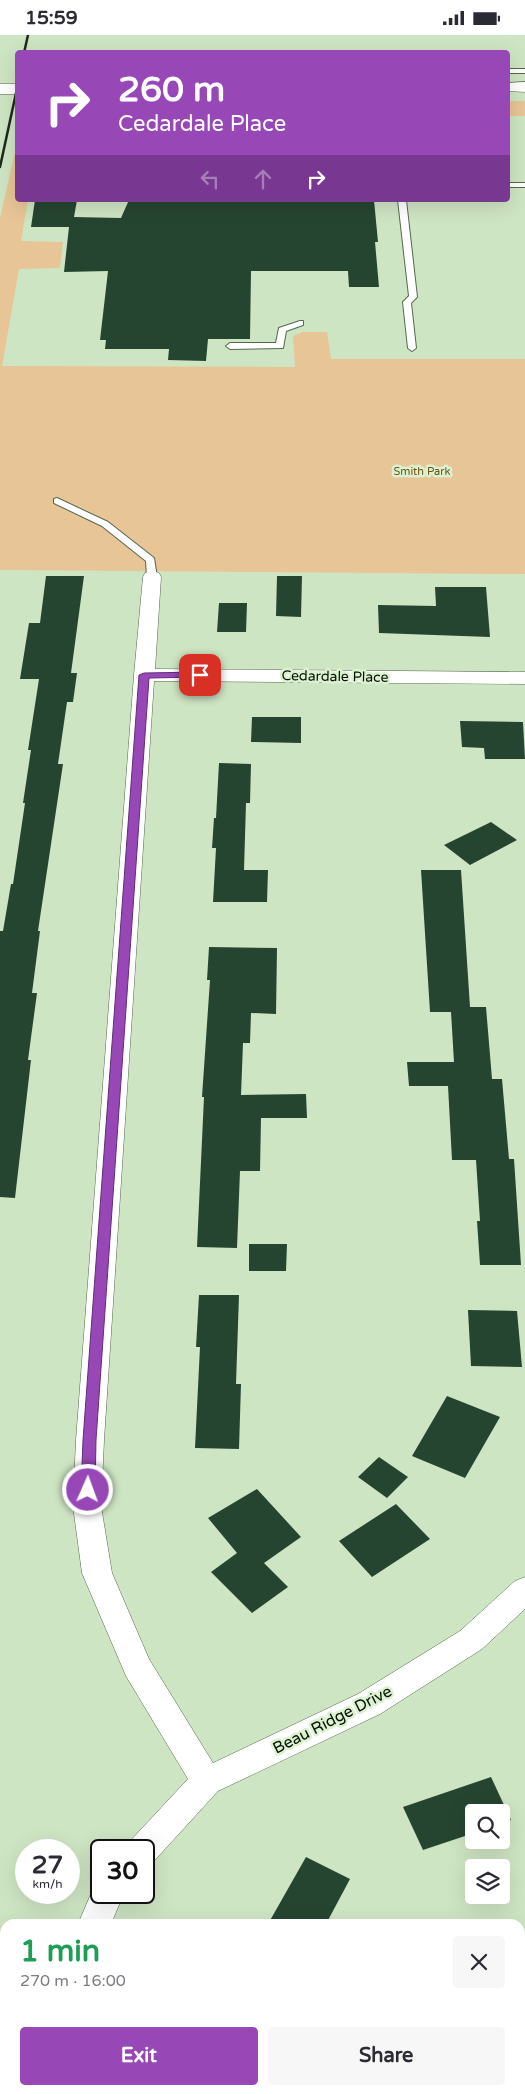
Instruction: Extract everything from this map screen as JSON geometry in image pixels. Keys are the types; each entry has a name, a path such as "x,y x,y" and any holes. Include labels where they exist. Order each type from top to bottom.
{"main road":[{"path":"510,87 525,87"},
{"path":"0,89 15,89"}],"street":[{"path":"152,577 90,1431 87,1506 97,1573 137,1667 207,1781"},
{"name":"Cedardale Place","path":"144,675 525,678"},
{"name":"Beau Ridge Drive","path":"153,1839 207,1781 369,1704 471,1640 525,1589"},
{"path":"96,1919 103,1904"}],"lane":[{"path":"510,71 525,71"},
{"path":"510,185 525,185"},
{"path":"402,202 413,297 407,302 412,348"},
{"path":"230,346 280,346 282,330 300,323"},
{"path":"57,501 105,524 151,560 152,577"}],"green space":[{"path":"510,101 525,101 525,116 510,116"},
{"name":"Smith Park","path":"15,152 15,202 28,202 21,241 63,242 60,268 19,269 2,366 295,367 293,336 303,332 327,332 331,359 525,359 525,574 0,570 0,218"}],"building":[{"path":"35,202 77,202 74,217 121,218 128,202 374,202 378,242 375,242 379,287 349,287 348,271 251,271 250,339 208,339 206,361 168,360 169,349 105,349 106,340 100,340 108,271 64,272 69,227 31,227"},
{"path":"46,576 84,576 71,673 77,673 73,702 67,702 58,764 63,764 38,931 40,931 32,993 37,993 28,1060 31,1060 15,1198 0,1197 0,931 3,931 11,884 13,884 31,750 28,750 39,679 20,679 29,623 40,623"},
{"path":"277,576 302,576 301,617 276,616"},
{"path":"435,587 486,587 490,637 379,633 378,605 436,606"},
{"path":"219,603 247,603 246,632 217,632"},
{"path":"252,717 301,717 301,743 251,742"},
{"path":"460,721 523,722 525,759 485,759 484,748 462,747"},
{"path":"219,763 251,764 250,803 246,803 244,870 268,870 267,902 213,902 216,848 212,848 214,818 216,818"},
{"path":"491,822 517,840 470,865 444,845"},
{"path":"421,870 461,870 470,1007 486,1007 492,1079 502,1079 509,1159 514,1159 521,1265 480,1265 477,1221 480,1221 476,1160 452,1160 448,1086 409,1086 407,1062 454,1062 451,1012 430,1012"},
{"path":"209,947 277,948 276,1014 251,1013 250,1043 243,1043 241,1095 306,1094 307,1118 261,1118 260,1171 240,1171 237,1248 197,1247 204,1097 202,1097 210,980 207,980"},
{"path":"249,1244 287,1244 286,1271 249,1271"},
{"path":"199,1295 239,1295 236,1384 241,1384 239,1449 195,1448 200,1347 196,1347"},
{"path":"468,1310 517,1311 522,1367 471,1366"},
{"path":"447,1396 500,1417 465,1478 412,1456"},
{"path":"379,1457 408,1477 387,1498 358,1477"},
{"path":"257,1489 301,1537 264,1563 288,1587 252,1613 211,1572 237,1553 208,1518"},
{"path":"396,1504 430,1539 372,1577 339,1541"},
{"path":"491,1777 504,1804 465,1804 465,1836 423,1850 403,1807"},
{"path":"306,1857 350,1879 329,1919 271,1919"}],"railway":[{"path":"25,50 28,35"},
{"path":"0,167 15,98"}],"route":[{"path":"88,1490 144,675 200,675"}]}
